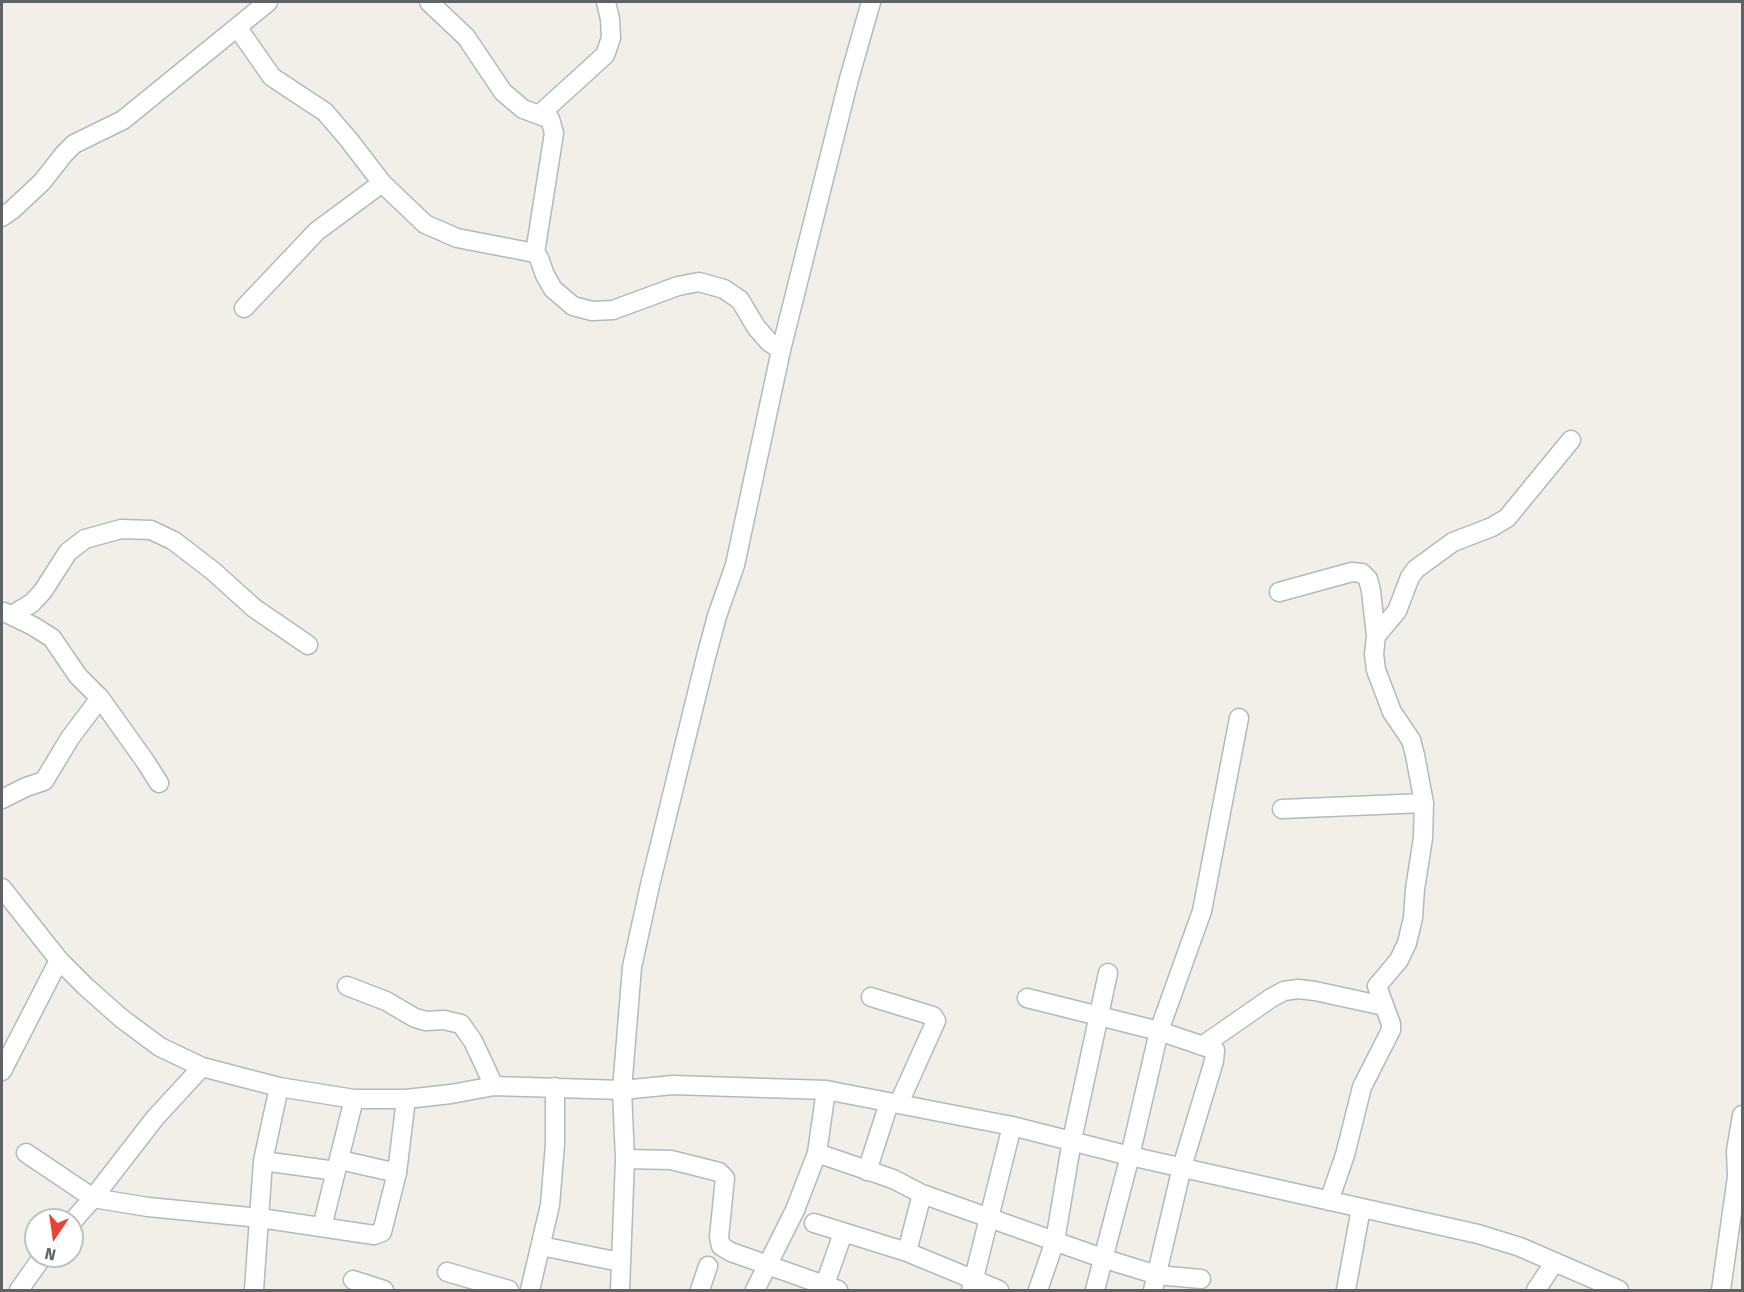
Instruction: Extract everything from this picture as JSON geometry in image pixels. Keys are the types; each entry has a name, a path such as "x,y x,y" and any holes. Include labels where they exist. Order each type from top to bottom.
{"street":[{"path":"2,217 42,182 74,144 123,120 268,2"},
{"path":"429,2 466,37 503,92 523,109 550,119 554,133 535,253"},
{"path":"540,114 605,55 611,38 606,2"},
{"path":"620,1290 625,1159 622,1090 631,978 647,896 705,661 717,616 735,565 781,350 849,79 871,2"},
{"path":"237,27 272,77 325,112 382,183 425,224 457,238 535,253 553,288 573,306 591,311 613,310 678,286 699,282 724,288 741,300 756,327 769,342 781,350"},
{"path":"244,308 317,231 382,183"},
{"path":"1376,636 1397,611 1410,577 1416,569 1453,542 1492,527 1507,518 1571,440"},
{"path":"7,613 32,603 43,591 68,552 85,539 121,530 151,530 174,541 213,571 254,608 308,645"},
{"path":"1280,592 1352,572 1362,573 1368,579 1376,636 1374,654 1376,670 1392,712 1411,740 1425,803 1423,838 1407,943 1399,960 1377,986 1391,1030 1362,1087 1345,1155 1329,1201"},
{"path":"7,613 52,638 78,676 100,698 159,783"},
{"path":"2,799 44,781 70,738 100,698"},
{"path":"1095,1290 1160,1031 1202,911 1239,718"},
{"path":"1282,808 1425,803"},
{"path":"2,888 59,960 103,1003 144,1036 160,1047 201,1066 279,1088 354,1099 406,1099 494,1086 622,1090 673,1085 826,1090 1012,1126 1130,1156 1478,1234 1520,1247 1619,1290"},
{"path":"2,1071 59,960"},
{"path":"1038,1290 1055,1240 1072,1140 1108,973"},
{"path":"347,986 386,1001 415,1018 461,1024 473,1041 494,1086"},
{"path":"1202,1046 1284,991 1315,991 1384,1006"},
{"path":"867,1171 894,1103 936,1021 933,1016 871,997"},
{"path":"1027,998 1160,1031 1215,1050 1182,1167 1155,1282"},
{"path":"84,1208 155,1118 201,1066"},
{"path":"254,1290 263,1161 279,1088"},
{"path":"530,1290 550,1205 555,1144 555,1088"},
{"path":"755,1290 795,1210 817,1153 826,1090"},
{"path":"322,1227 354,1099"},
{"path":"26,1153 93,1198 148,1207 260,1218 374,1235 382,1232 397,1173 406,1099"},
{"path":"1721,1290 1737,1177 1736,1151 1743,1115"},
{"path":"972,1286 1012,1126"},
{"path":"817,1153 893,1179 922,1194 1055,1240 1155,1282 1201,1278"},
{"path":"625,1159 671,1160 719,1172 725,1178 719,1237 722,1246 731,1252 829,1289 843,1233"},
{"path":"263,1161 397,1173"},
{"path":"907,1252 922,1194"},
{"path":"1346,1290 1361,1208"},
{"path":"814,1223 907,1252 972,1286 999,1290"},
{"path":"541,1246 620,1262"},
{"path":"1536,1290 1554,1263"},
{"path":"700,1290 708,1266"},
{"path":"19,1290 35,1268"},
{"path":"447,1272 509,1290"},
{"path":"353,1280 384,1290"}]}
